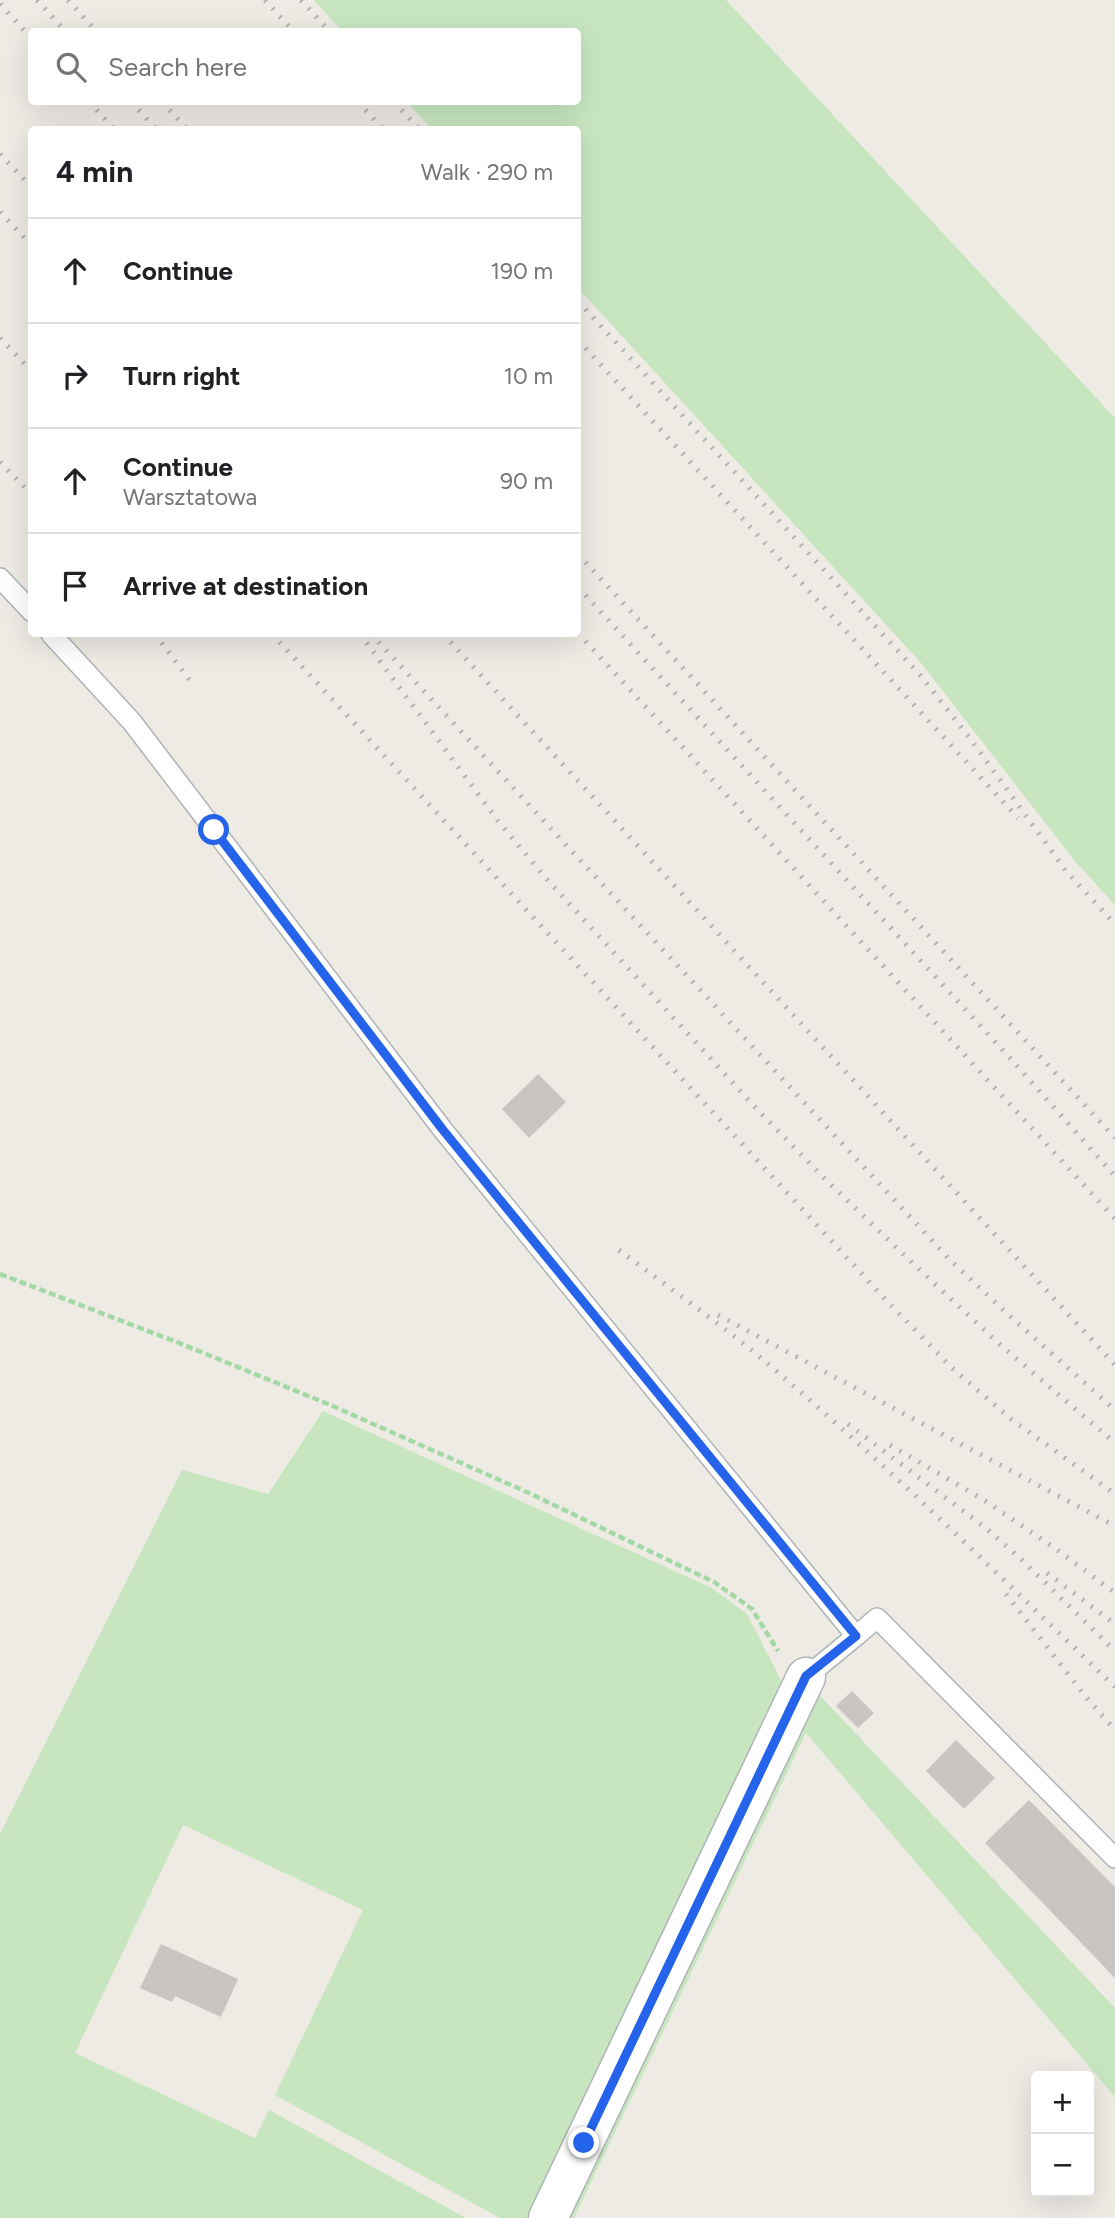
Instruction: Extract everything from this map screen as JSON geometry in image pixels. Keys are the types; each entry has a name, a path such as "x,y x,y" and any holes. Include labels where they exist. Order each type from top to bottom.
{"street":[{"path":"548,2218 803,1684"}],"lane":[{"path":"0,578 28,608"},
{"path":"54,637 132,722 443,1130 856,1636"},
{"path":"803,1684 877,1618 1115,1858"}],"path":[{"path":"0,1274 341,1409 529,1493 714,1582 752,1609 803,1684"}],"green space":[{"path":"314,0 726,0 1115,418 1115,905 1074,860 921,663 581,291 581,126 429,126 410,105 581,105 581,28 339,28"},
{"path":"323,1411 712,1588 747,1614 785,1688 532,2218 500,2218 275,2095 363,1910 183,1825 75,2053 255,2138 269,2110 466,2218 0,2218 0,1834 182,1470 268,1494"},
{"path":"810,1685 1115,2008 1115,2097 806,1733 574,2218 559,2218"}],"building":[{"path":"538,1074 566,1102 529,1138 502,1109"},
{"path":"852,1691 874,1713 858,1728 836,1706"},
{"path":"956,1740 995,1778 964,1809 926,1771"},
{"path":"1029,1800 1115,1887 1115,1978 985,1843"},
{"path":"161,1944 238,1979 221,2017 175,1996 172,2002 140,1988"}],"railway":[{"path":"37,0 62,28"},
{"path":"68,0 93,28"},
{"path":"265,0 290,28"},
{"path":"301,0 326,28"},
{"path":"0,4 28,35"},
{"path":"92,105 111,126"},
{"path":"134,105 153,126"},
{"path":"165,105 184,126"},
{"path":"361,105 380,126"},
{"path":"397,105 416,126"},
{"path":"0,154 28,184"},
{"path":"0,212 28,242"},
{"path":"581,304 920,675 969,737 1066,871 1115,924"},
{"path":"0,338 28,368"},
{"path":"581,343 1018,818"},
{"path":"0,462 28,491"},
{"path":"581,557 1115,1138"},
{"path":"581,590 1115,1176"},
{"path":"581,636 1115,1219"},
{"path":"157,637 194,686"},
{"path":"275,637 885,1299 952,1368 1011,1419 1115,1494"},
{"path":"362,637 498,821 544,876 753,1105 824,1178 997,1342 1115,1443"},
{"path":"374,637 948,1258 1115,1410"},
{"path":"446,637 1115,1365"},
{"path":"619,1250 743,1343 825,1413 951,1529 1115,1687"},
{"path":"718,1315 1115,1526"},
{"path":"848,1424 987,1529 1115,1651"},
{"path":"890,1445 984,1500 1115,1593"},
{"path":"1047,1573 1115,1624"},
{"path":"1006,1594 1085,1696 1115,1730"}],"route":[{"path":"214,830 443,1130 856,1636 806,1676 584,2143"}]}
